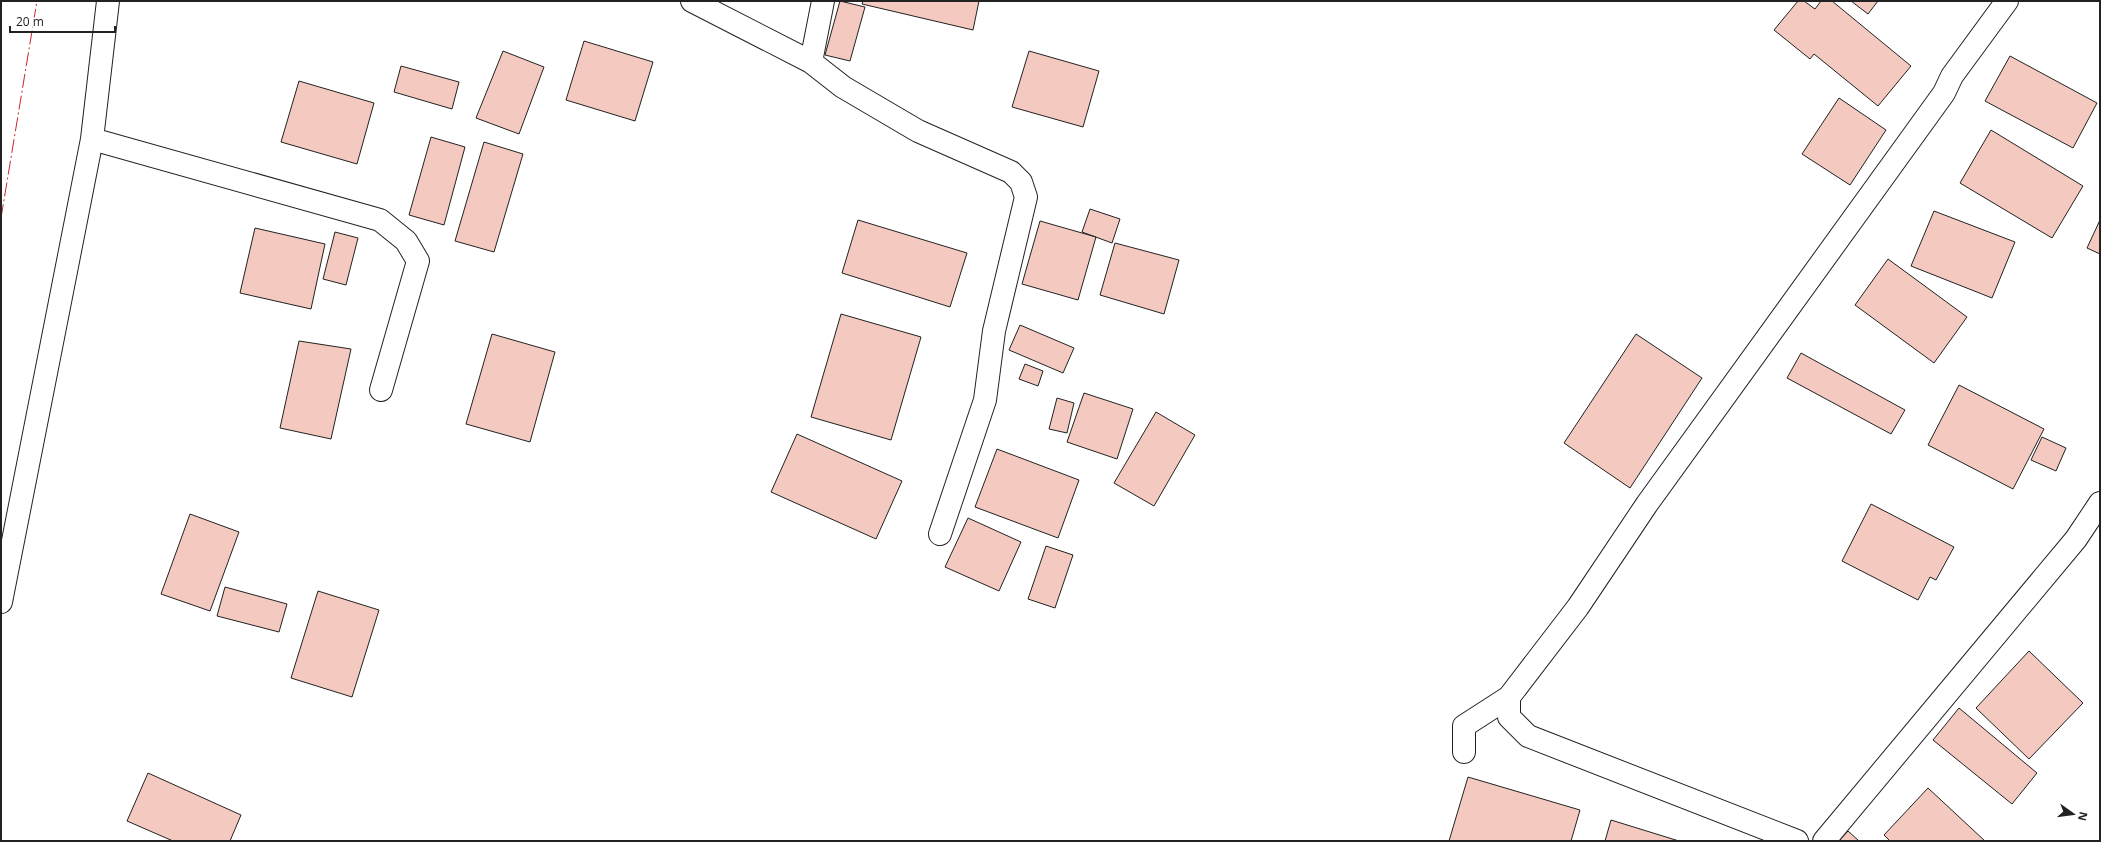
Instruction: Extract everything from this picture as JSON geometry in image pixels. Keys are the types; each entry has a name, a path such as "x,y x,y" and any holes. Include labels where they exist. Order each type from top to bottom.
{"street":[{"path":"1,602 92,139 108,1"},
{"path":"692,1 810,62 843,87 918,131 1012,172 1021,182 1026,196 994,331 985,400 940,534"},
{"path":"810,62 823,1"},
{"path":"1464,752 1464,726 1509,697 1578,607 1647,504 1944,93 1952,76 2006,1"},
{"path":"92,139 380,220 406,241 418,261 380,390"},
{"path":"1824,841 2076,539 2100,503"},
{"path":"1509,697 1509,717 1528,736 1797,841"}],"building":[{"path":"840,1 865,7 850,61 825,55"},
{"path":"863,1 979,1 973,30 862,4"},
{"path":"1798,1 1804,1 1815,9 1821,1 1832,1 1911,66 1878,106 1814,54 1810,59 1774,30"},
{"path":"1851,1 1878,1 1868,14"},
{"path":"584,41 653,62 635,121 566,100"},
{"path":"503,51 544,67 519,134 476,118"},
{"path":"1029,51 1099,71 1083,127 1012,107"},
{"path":"2010,56 2097,103 2073,148 1985,101"},
{"path":"401,66 459,82 452,109 394,92"},
{"path":"299,81 374,103 357,164 281,142"},
{"path":"1839,98 1886,130 1850,185 1802,154"},
{"path":"1991,130 2083,186 2052,238 1960,183"},
{"path":"431,137 465,147 444,225 409,215"},
{"path":"484,142 523,154 494,252 455,241"},
{"path":"1090,209 1120,219 1112,243 1082,232"},
{"path":"1934,211 2015,242 1992,298 1911,266"},
{"path":"858,220 967,253 950,307 842,273"},
{"path":"2100,220 2100,254 2087,248"},
{"path":"1040,221 1096,237 1078,300 1022,284"},
{"path":"255,228 325,244 311,309 240,293"},
{"path":"335,232 358,238 346,285 323,279"},
{"path":"1115,243 1179,260 1164,314 1100,295"},
{"path":"1888,259 1967,317 1934,363 1855,305"},
{"path":"841,314 921,337 891,440 811,417"},
{"path":"1020,325 1074,348 1063,373 1009,350"},
{"path":"492,334 555,352 530,442 466,424"},
{"path":"1636,334 1702,378 1630,488 1564,443"},
{"path":"299,341 351,349 331,439 280,428"},
{"path":"1801,353 1905,410 1891,434 1787,378"},
{"path":"1025,364 1043,371 1038,386 1019,379"},
{"path":"1959,385 2044,429 2013,489 1928,445"},
{"path":"1084,393 1133,409 1117,459 1067,442"},
{"path":"1057,398 1074,403 1067,433 1049,429"},
{"path":"1156,412 1195,435 1154,506 1114,483"},
{"path":"797,434 902,481 876,539 771,492"},
{"path":"2042,437 2066,448 2056,471 2031,460"},
{"path":"997,449 1079,480 1058,538 975,507"},
{"path":"1871,504 1954,547 1936,580 1930,577 1918,600 1842,561"},
{"path":"190,514 239,532 210,611 161,594"},
{"path":"968,518 1021,542 999,591 945,567"},
{"path":"1046,546 1073,555 1055,608 1028,599"},
{"path":"225,587 287,604 279,632 217,616"},
{"path":"318,591 379,610 352,697 291,678"},
{"path":"2029,651 2083,703 2029,759 1976,708"},
{"path":"1959,708 2037,773 2012,804 1933,740"},
{"path":"148,773 241,815 230,841 173,841 127,821"},
{"path":"1468,777 1580,810 1571,841 1449,841"},
{"path":"1928,788 1985,841 1890,841 1884,835"},
{"path":"1611,820 1679,841 1605,841"},
{"path":"1848,831 1859,841 1839,841"}],"power":[{"path":"1,218 37,1"}]}
